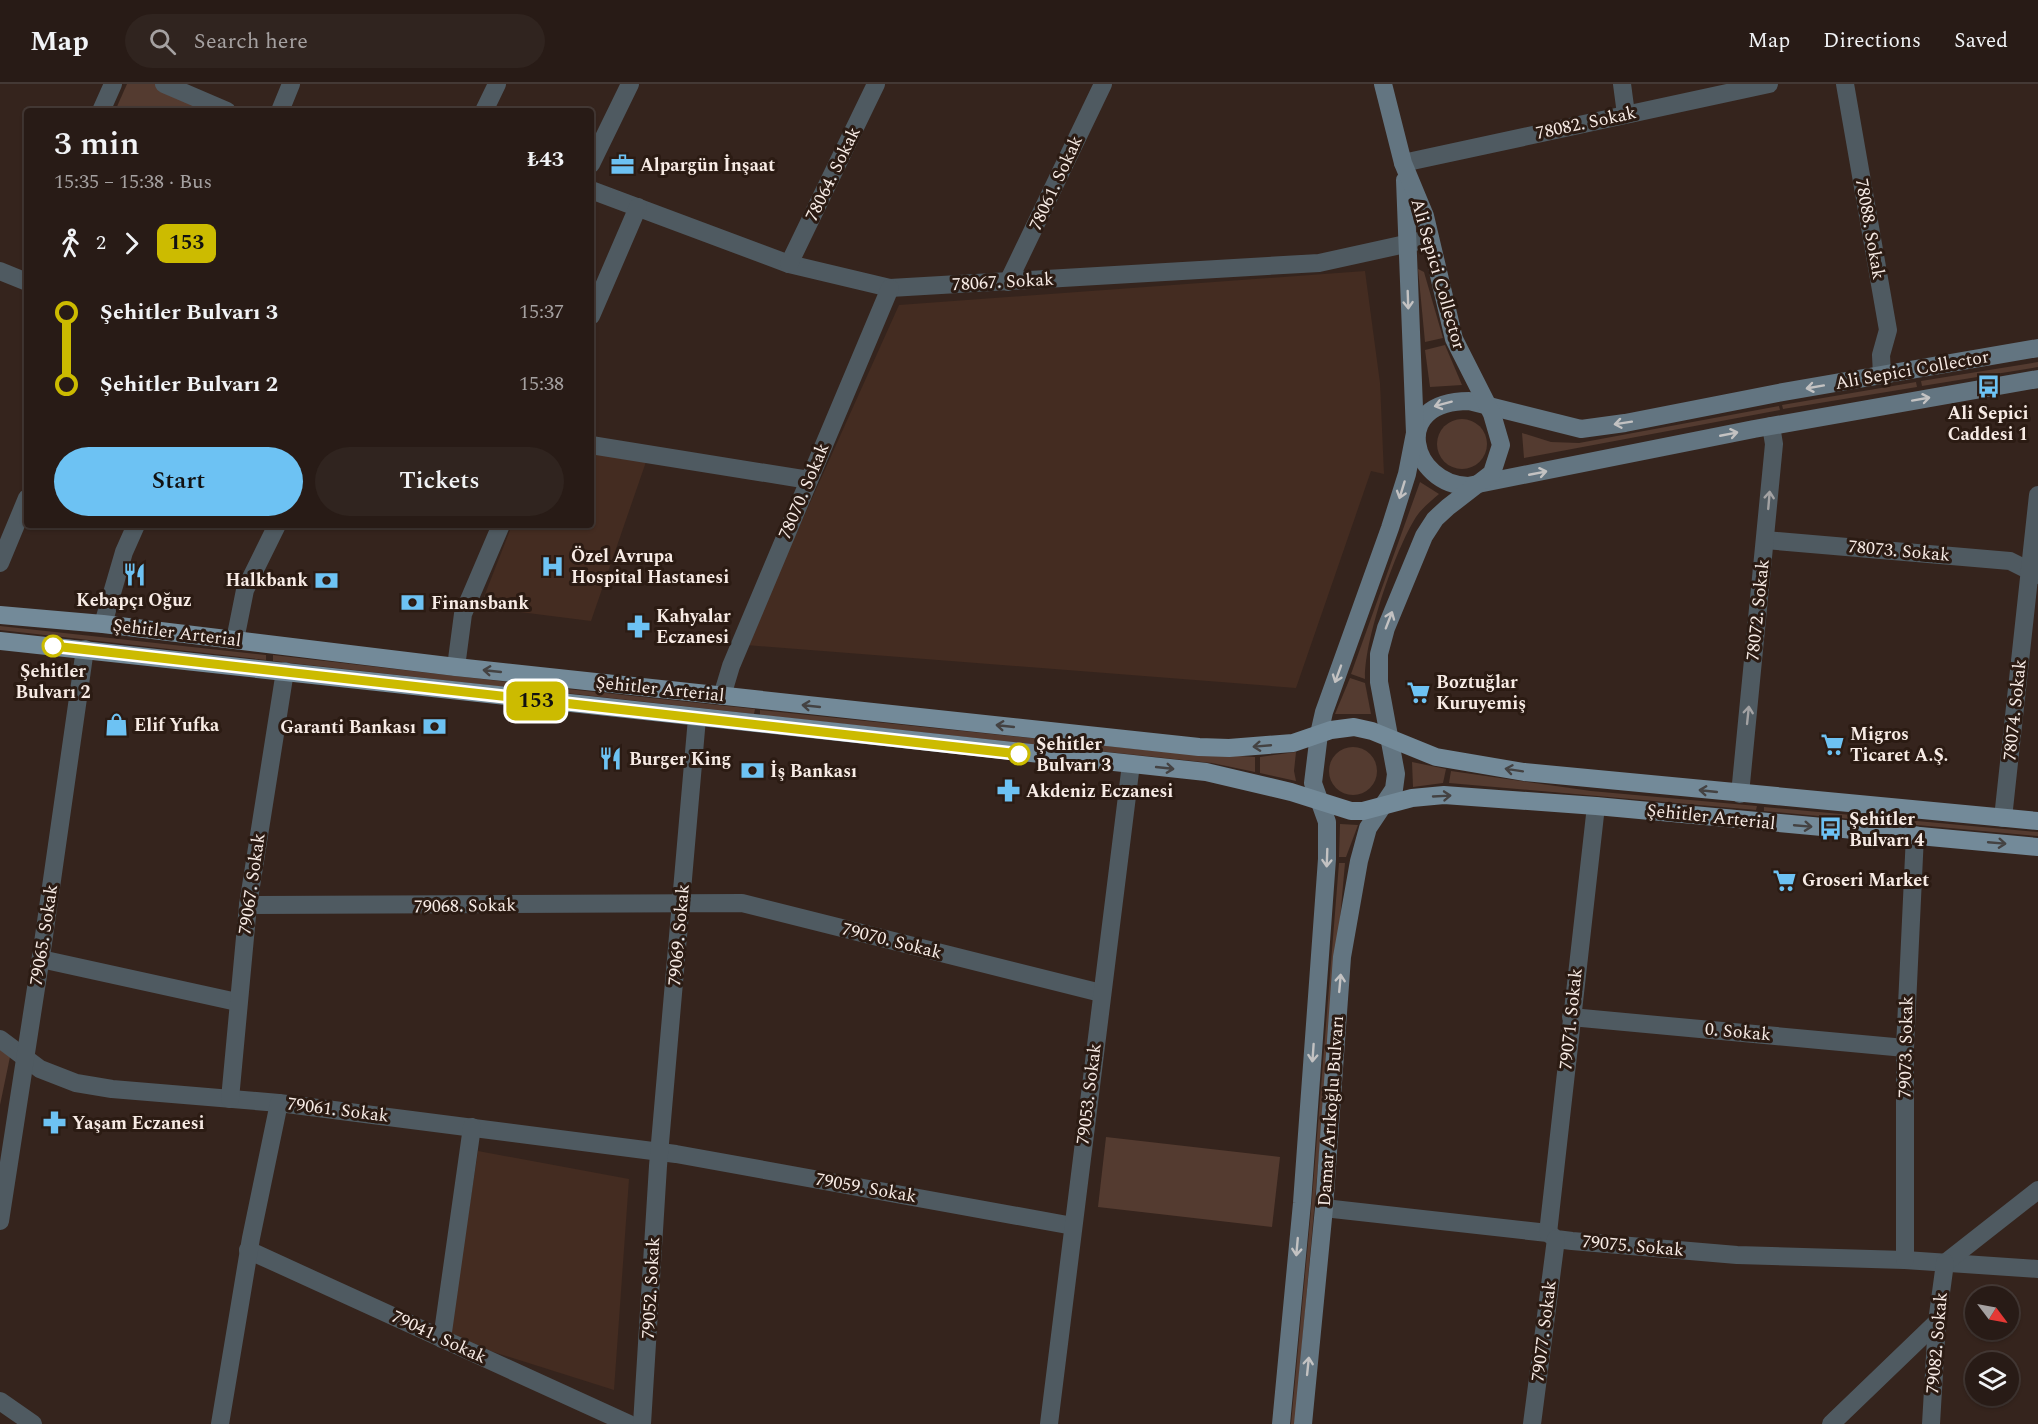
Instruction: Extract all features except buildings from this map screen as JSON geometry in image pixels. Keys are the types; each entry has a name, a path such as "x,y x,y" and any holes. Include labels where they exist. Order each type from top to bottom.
{"main road":[{"path":"1383,84 1403,163"},
{"name":"Ali Sepici Collector","path":"1403,163 1425,216 1428,238 1454,339 1486,406 1581,429 2038,348"},
{"name":"Ali Sepici Collector","path":"1319,734 1324,712 1390,528 1407,474 1415,433 1410,348 1409,242 1403,163"},
{"name":"Ali Sepici Collector","path":"1391,739 1379,682 1379,654 1386,628 1424,536 1448,507 1481,483 1771,426 2038,379"},
{"path":"1450,401 1469,401 1486,406 1497,428 1501,445 1492,473 1481,483 1457,486 1434,474 1418,448 1415,433 1423,416 1433,407 1450,401"},
{"name":"Şehitler Arterial","path":"0,615 103,624 456,667 1199,747 1229,748 1293,743 1319,734"},
{"name":"Şehitler Arterial","path":"0,641 1131,764 1226,776 1320,801"},
{"path":"1354,727 1391,739 1396,774 1394,789 1384,805 1351,811 1320,801 1313,783 1319,734 1354,727"},
{"name":"Şehitler Arterial","path":"1391,739 1436,757 1524,772 2038,821"},
{"name":"Şehitler Arterial","path":"1384,805 1444,795 1596,806 2038,847"},
{"name":"Damar Arıkoğlu Bulvarı","path":"1281,1424 1304,1180 1327,859 1327,822 1320,801"},
{"name":"Damar Arıkoğlu Bulvarı","path":"1303,1424 1324,1208 1342,957 1368,828 1384,805"}],"street":[{"path":"102,108 113,84"},
{"path":"164,84 220,108"},
{"path":"281,108 291,84"},
{"path":"485,108 497,84"},
{"path":"594,158 630,84"},
{"name":"78064. Sokak","path":"789,264 876,84"},
{"name":"78061. Sokak","path":"1008,282 1102,84"},
{"path":"1622,84 1626,114"},
{"name":"78082. Sokak","path":"1403,163 1769,84"},
{"name":"78088. Sokak","path":"1845,84 1888,330 1881,356 1882,375"},
{"name":"78067. Sokak","path":"594,191 789,264 890,288 1320,263 1428,238"},
{"path":"594,309 638,207"},
{"path":"2,277 24,280"},
{"name":"78070. Sokak","path":"722,696 730,666 890,288"},
{"name":"78072. Sokak","path":"1740,794 1766,540 1774,444 1771,426"},
{"path":"594,445 809,480"},
{"name":"78074. Sokak","path":"2004,818 2034,573 2038,495"},
{"path":"0,563 24,505"},
{"path":"103,624 124,552 135,528"},
{"path":"235,640 245,590 276,528"},
{"path":"456,667 463,614 500,528"},
{"name":"78073. Sokak","path":"1766,540 2010,561 2034,573"},
{"name":"79065. Sokak","path":"0,1221 41,959 85,649"},
{"name":"79067. Sokak","path":"230,1099 237,1002 249,905 285,671"},
{"name":"79069. Sokak","path":"659,1152 697,718"},
{"name":"79053. Sokak","path":"1049,1424 1131,764"},
{"name":"79071. Sokak","path":"1552,1236 1571,1017 1596,806"},
{"name":"79073. Sokak","path":"1905,1260 1905,1048 1915,835"},
{"name":"79068. Sokak","path":"249,905 682,903"},
{"name":"79070. Sokak","path":"682,903 742,903 1101,993"},
{"path":"41,959 237,1002"},
{"name":"0. Sokak","path":"1571,1017 1905,1048"},
{"name":"79061. Sokak","path":"0,1039 40,1069 75,1083 112,1089 279,1103 659,1152"},
{"path":"220,1424 249,1250 279,1103"},
{"path":"442,1339 472,1127"},
{"name":"79059. Sokak","path":"659,1152 1073,1226"},
{"name":"79052. Sokak","path":"642,1424 659,1152"},
{"path":"1945,1263 2038,1190"},
{"name":"79075. Sokak","path":"1324,1208 1552,1236 1737,1255 1905,1260 2038,1269"},
{"name":"79077. Sokak","path":"1532,1424 1552,1236"},
{"name":"79041. Sokak","path":"249,1250 629,1424"},
{"name":"79082. Sokak","path":"1931,1424 1937,1322 1945,1263"},
{"path":"1831,1424 1937,1322"},
{"path":"0,1401 33,1424"}],"shaded area":[{"path":"127,84 157,84 213,108 116,108"},
{"path":"1418,269 1424,272 1443,338 1425,342"},
{"path":"1365,271 1380,383 1384,474 1371,471 1296,688 746,645 899,305"},
{"path":"1445,345 1462,385 1430,387 1425,350"},
{"path":"2038,362 2038,367 1922,386 1921,381"},
{"path":"1916,382 1917,387 1783,409 1782,405"},
{"path":"1779,406 1780,410 1524,458 1522,433 1551,442 1579,443"},
{"path":"1457,419 1467,419 1480,426 1487,439 1487,449 1480,462 1467,469 1457,469 1448,465 1441,458 1437,449 1437,439 1441,430 1448,423"},
{"name":"Özel Avrupa Hospital Hastanesi","path":"594,454 647,459 591,621 480,607 511,528 594,528"},
{"path":"1420,482 1439,494 1416,517 1390,572 1375,619 1366,662 1365,679 1351,674"},
{"path":"0,626 266,655 266,660 0,630"},
{"path":"273,655 533,685 533,690 273,661"},
{"path":"1350,678 1365,683 1371,714 1335,714"},
{"path":"539,686 755,709 754,714 539,690"},
{"path":"760,710 1155,751 1255,757 1255,772 1212,763 760,715"},
{"path":"1348,747 1358,747 1373,757 1377,771 1373,785 1367,791 1358,795 1348,795 1333,785 1329,776 1329,766 1339,751"},
{"path":"1296,752 1294,771 1296,781 1260,773 1260,757"},
{"path":"1412,762 1446,769 1443,783 1413,787"},
{"path":"1451,771 1591,791 1757,806 1756,810 1449,783"},
{"path":"1764,807 2038,832 2038,836 1764,811"},
{"path":"1340,824 1358,825 1346,857 1339,857"},
{"path":"1339,863 1345,863 1295,1424 1291,1424 1311,1211"},
{"path":"0,1045 11,1052 0,1105"},
{"path":"1106,1137 1280,1157 1272,1227 1098,1207"},
{"path":"478,1151 629,1179 614,1390 449,1338"}],"bus line":[{"name":"153","path":"53,646 267,668 534,701 755,723 1019,754"}],"place":[{"name":"Alpargün İnşaat","path":"622,165"},
{"name":"Ali Sepici Caddesi 1","path":"1988,387"},
{"name":"Özel Avrupa Hospital Hastanesi","path":"553,566"},
{"name":"Kebapçı Oğuz","path":"134,574"},
{"name":"Halkbank","path":"326,580"},
{"name":"Finansbank","path":"413,603"},
{"name":"Kahyalar Eczanesi","path":"638,626"},
{"name":"Şehitler Bulvarı 2","path":"53,646"},
{"name":"Boztuğlar Kuruyemiş","path":"1418,692"},
{"name":"Elif Yufka","path":"116,725"},
{"name":"Garanti Bankası","path":"434,727"},
{"name":"Migros Ticaret A.Ş.","path":"1832,744"},
{"name":"Şehitler Bulvarı 3","path":"1019,754"},
{"name":"Burger King","path":"611,759"},
{"name":"İş Bankası","path":"752,771"},
{"name":"Akdeniz Eczanesi","path":"1008,791"},
{"name":"Şehitler Bulvarı 4","path":"1831,829"},
{"name":"Groseri Market","path":"1784,880"},
{"name":"Yaşam Eczanesi","path":"54,1123"}]}
